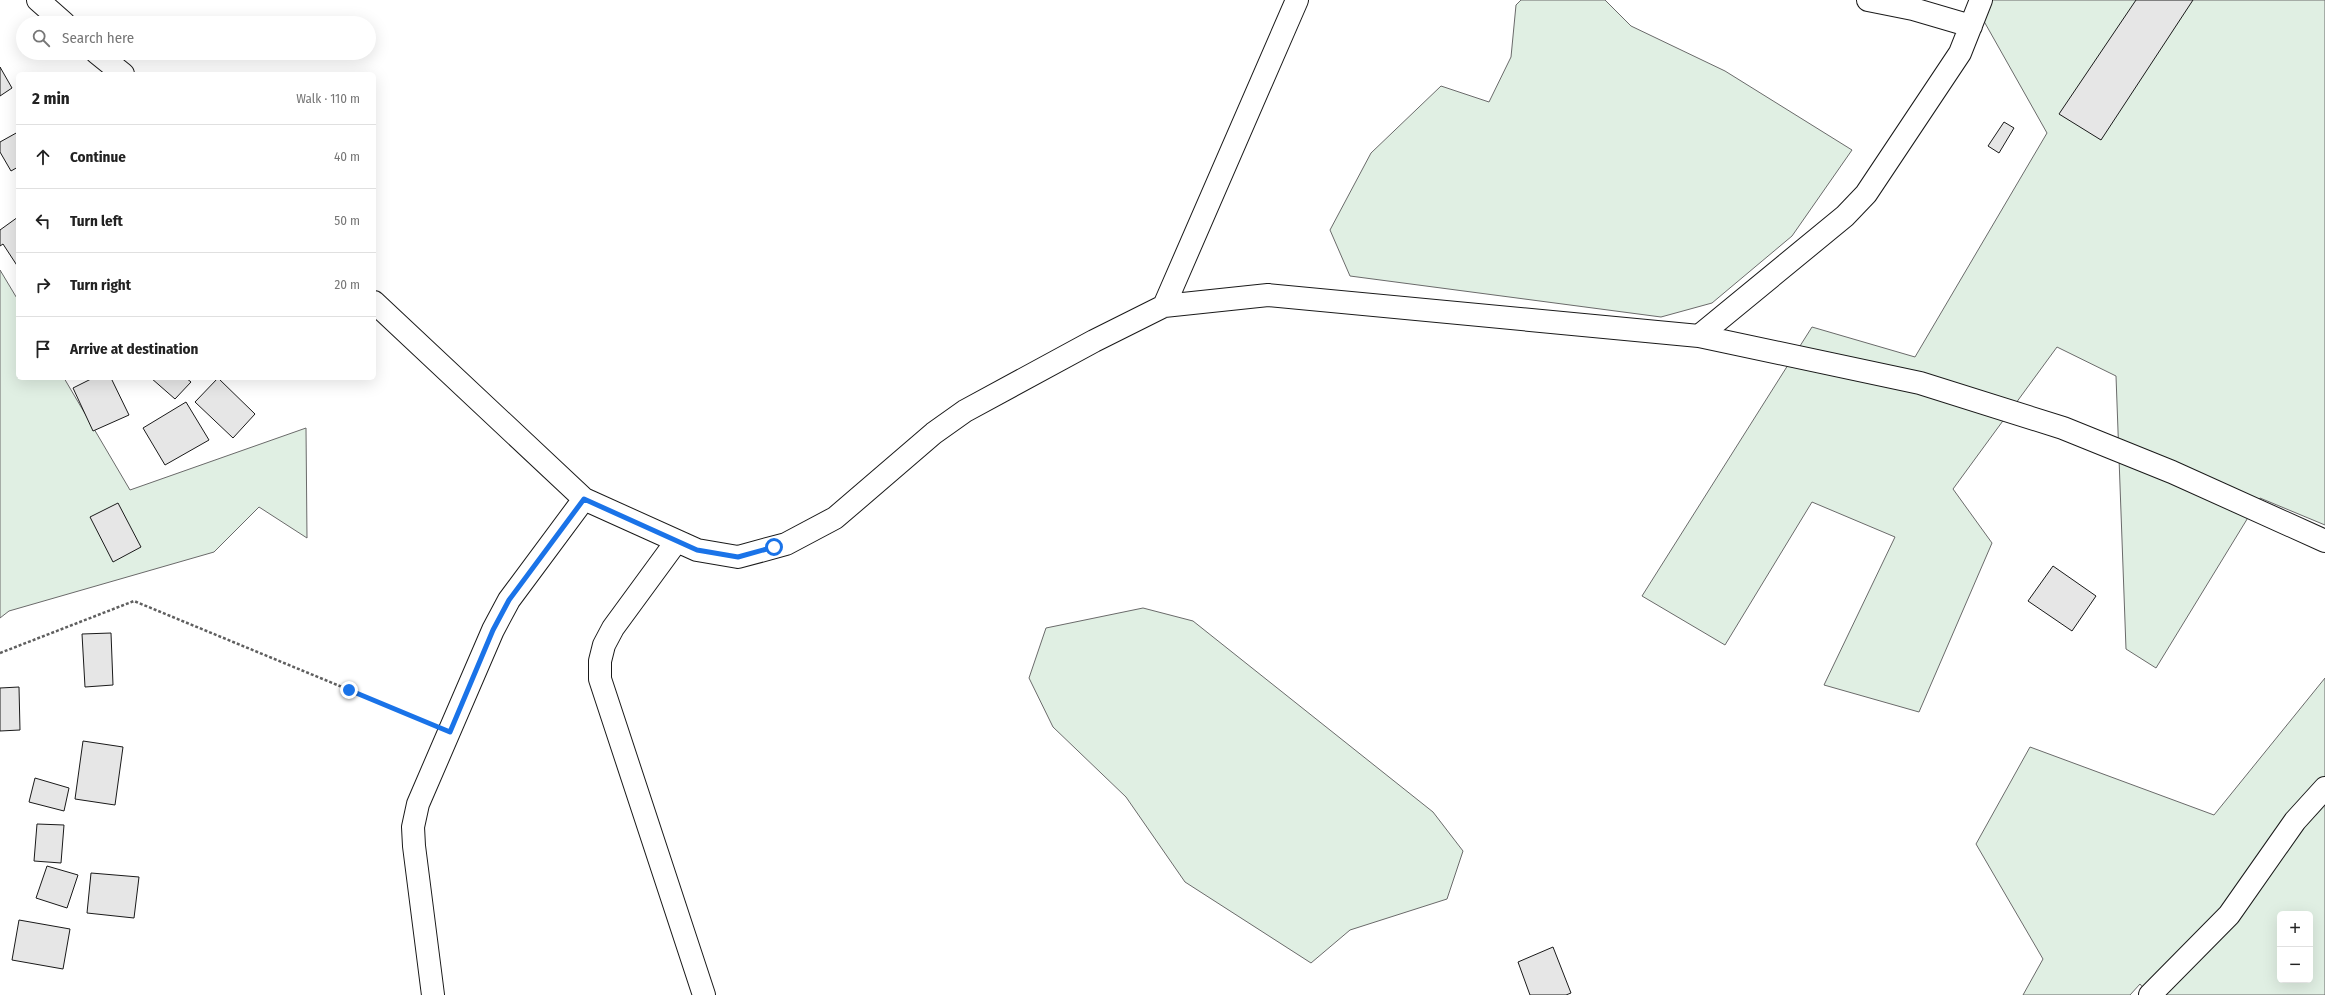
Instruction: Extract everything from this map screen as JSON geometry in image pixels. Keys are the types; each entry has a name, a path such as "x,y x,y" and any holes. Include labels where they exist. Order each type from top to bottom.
{"street":[{"path":"38,0 56,16"},
{"path":"1164,306 1297,0"},
{"path":"1868,0 1913,9 1971,26"},
{"path":"1699,336 1845,216 1866,194 1960,53 1981,0"},
{"path":"106,60 121,72"},
{"path":"376,304 584,499 676,542 697,550 738,557 786,544 835,518 934,433 965,411 1094,341 1164,306 1268,295 1699,336 1920,383 2063,428 2172,472 2325,541"},
{"path":"433,995 414,846 413,827 418,804 493,630 509,600 584,499"},
{"path":"676,542 613,628 604,645 600,661 600,678 704,995"},
{"path":"2150,995 2229,915 2296,821 2325,788"}],"path":[{"path":"0,653 134,601 450,732"}],"green space":[{"path":"1521,0 1605,0 1631,26 1725,71 1852,150 1792,236 1712,303 1661,317 1350,276 1330,230 1371,153 1441,86 1489,102 1511,57 1516,5"},
{"path":"1972,0 2325,0 2325,525 2260,498 2156,668 2126,649 2116,376 2057,347 1953,489 1992,543 1919,712 1824,685 1895,537 1812,502 1725,645 1642,596 1812,327 1915,357 2047,133"},
{"path":"0,270 16,297 16,380 65,380 130,490 306,428 307,538 259,507 214,552 9,611 0,618"},
{"path":"1143,608 1193,621 1433,812 1463,851 1447,899 1350,930 1311,963 1185,882 1126,797 1053,727 1029,678 1046,628"},
{"path":"2325,678 2325,995 2149,995 2140,984 2130,995 2023,995 2043,959 1976,844 2030,747 2214,815"}],"building":[{"path":"2136,0 2193,0 2101,140 2059,114"},
{"path":"0,67 12,88 0,96"},
{"path":"2004,122 2014,128 1999,153 1988,146"},
{"path":"16,133 16,168 11,171 0,152 0,142"},
{"path":"16,218 16,264 3,244 0,246 0,230"},
{"path":"89,380 112,380 129,415 93,431 73,388"},
{"path":"153,380 188,380 191,382 175,399"},
{"path":"216,380 220,380 255,414 233,438 195,402"},
{"path":"186,402 209,440 165,465 143,428"},
{"path":"118,503 141,547 113,562 90,517"},
{"path":"2053,566 2096,596 2072,631 2028,601"},
{"path":"111,633 113,685 85,687 82,634"},
{"path":"19,687 20,730 0,731 0,688"},
{"path":"83,741 123,747 115,805 75,799"},
{"path":"35,778 69,788 64,811 29,802"},
{"path":"37,824 64,825 61,863 34,861"},
{"path":"47,866 78,875 67,908 36,898"},
{"path":"91,873 139,877 134,918 87,913"},
{"path":"19,920 70,929 63,969 12,960"},
{"path":"1553,947 1571,993 1566,995 1530,995 1518,962"}],"route":[{"path":"349,690 450,732 493,630 509,600 584,499 652,532 697,550 738,557 774,547"}]}
